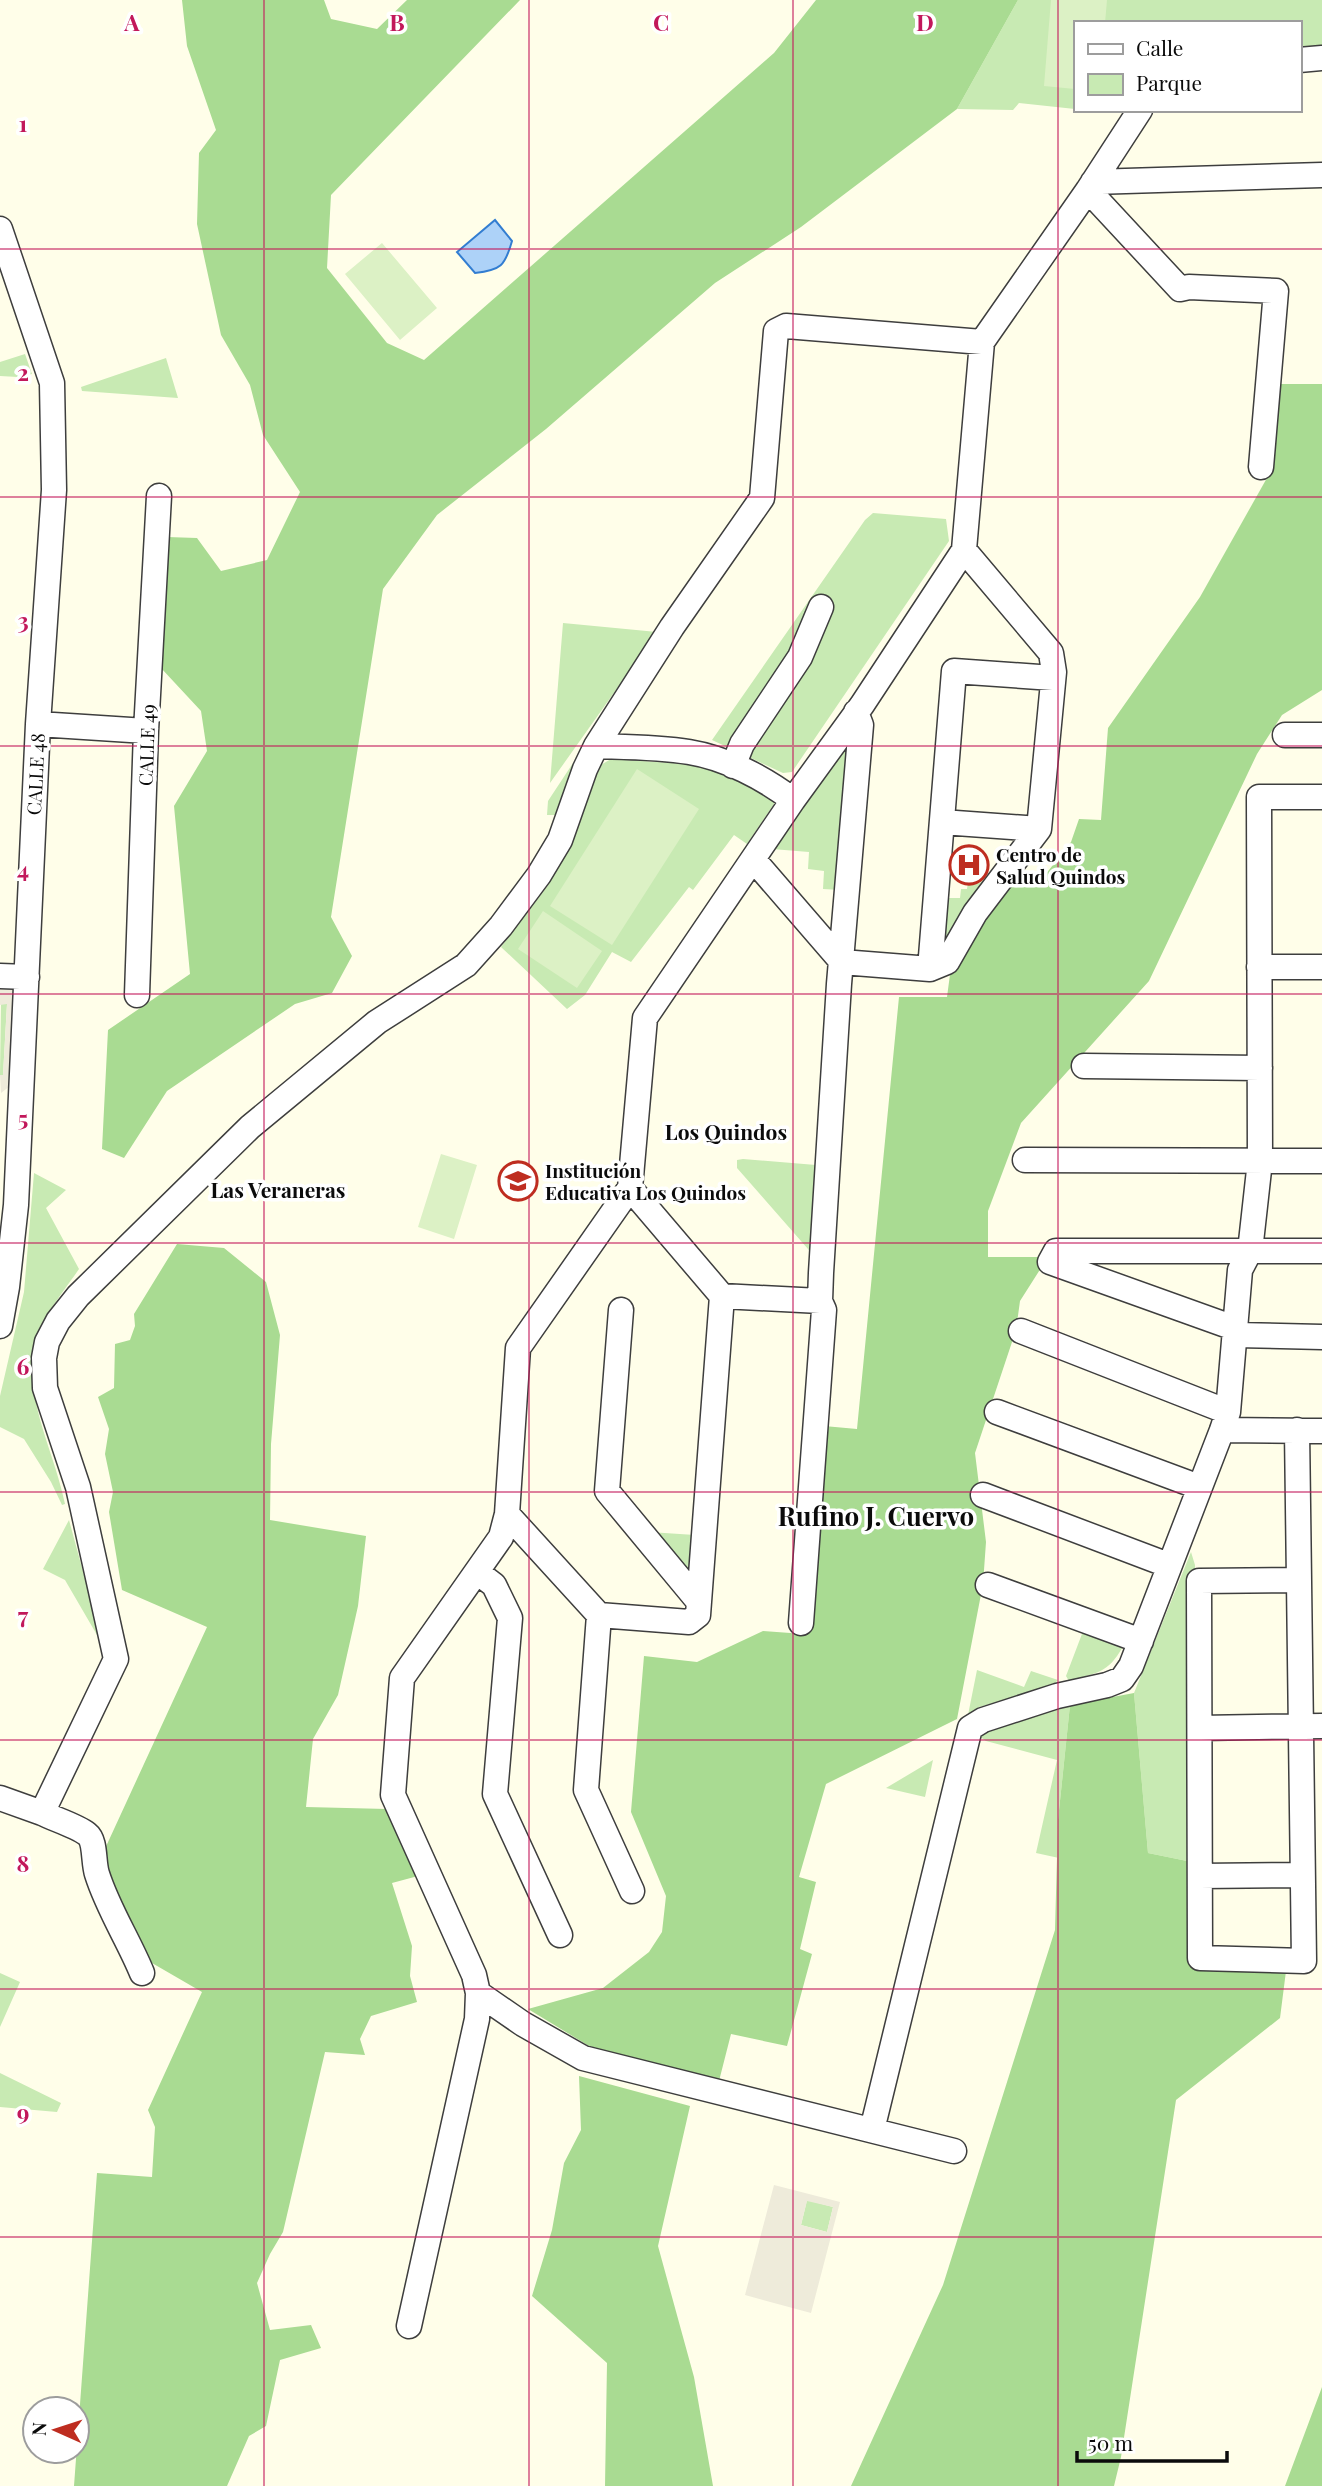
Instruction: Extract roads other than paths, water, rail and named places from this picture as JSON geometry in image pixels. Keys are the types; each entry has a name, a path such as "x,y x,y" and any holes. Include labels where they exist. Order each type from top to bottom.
{"street":[{"path":"1301,60 1322,58"},
{"path":"409,2326 475,2030 478,1993 474,1975 393,1795 402,1678 501,1537 507,1514 518,1348 630,1188 645,1018 964,550 982,342 1091,186 1139,112"},
{"path":"1091,186 1322,175"},
{"path":"1091,186 1180,289 1189,287 1276,291 1261,467"},
{"name":"CALLE 48","path":"0,229 52,383 54,490 38,724 27,977 10,1101 16,1205 0,1326"},
{"path":"42,1813 116,1658 78,1488 45,1388 44,1357 47,1342 58,1321 78,1296 174,1201 281,1101 377,1022 466,965 501,926 539,875 561,839 585,769 596,746 672,627 762,498 775,331 786,326 982,342"},
{"name":"CALLE 49","path":"137,995 146,731 159,496"},
{"path":"753,859 842,962 930,969 947,962 975,913 1039,829 1053,678 1051,653 964,550"},
{"path":"733,766 742,744 800,657 821,607"},
{"path":"930,969 954,671 1053,678"},
{"path":"801,1623 824,1310 820,1301 839,984 861,725 856,712"},
{"path":"38,724 146,731"},
{"path":"1285,735 1322,736"},
{"path":"596,746 687,751 705,755 772,784 793,800"},
{"path":"872,2130 970,1728 983,1720 1020,1707 1122,1679 1131,1667 1225,1421 1236,1332 1240,1269 1250,1251 1260,1161 1259,797 1322,797"},
{"path":"942,822 1039,829"},
{"path":"1259,967 1322,967"},
{"path":"0,976 27,977"},
{"path":"1084,1066 1259,1068"},
{"path":"1025,1160 1322,1161"},
{"path":"507,1514 599,1615 689,1622 698,1615 722,1296 630,1188"},
{"path":"1322,1251 1056,1251 1050,1262 1236,1332 1322,1337"},
{"path":"722,1296 820,1301"},
{"path":"621,1310 607,1491 699,1602"},
{"path":"1021,1331 1225,1421 1322,1431"},
{"path":"997,1412 1199,1487"},
{"path":"1297,1430 1298,1580 1311,1727 1302,1875 1304,1961 1200,1958 1199,1581 1298,1580"},
{"path":"983,1495 1168,1565"},
{"path":"477,1572 494,1585 510,1618 495,1794 560,1935"},
{"path":"988,1585 1141,1641"},
{"path":"599,1615 586,1790 632,1891"},
{"path":"1200,1728 1311,1727"},
{"path":"0,1798 42,1813 87,1834 94,1844 93,1860 104,1898 129,1942 142,1973"},
{"path":"1200,1876 1302,1875"},
{"path":"478,1993 523,2024 583,2058 954,2151"}],"water":[{"path":"495,220 512,241 509,249 501,265 475,273 457,252"}],"place":[{"name":"Centro de Salud Quindos","path":"969,865"},
{"name":"Institución Educativa Los Quindos","path":"518,1181"}],"district":[{"name":"Los Quindos","path":"726,1131"},
{"name":"Las Veraneras","path":"278,1189"},
{"name":"Rufino J. Cuervo","path":"876,1515"}]}
